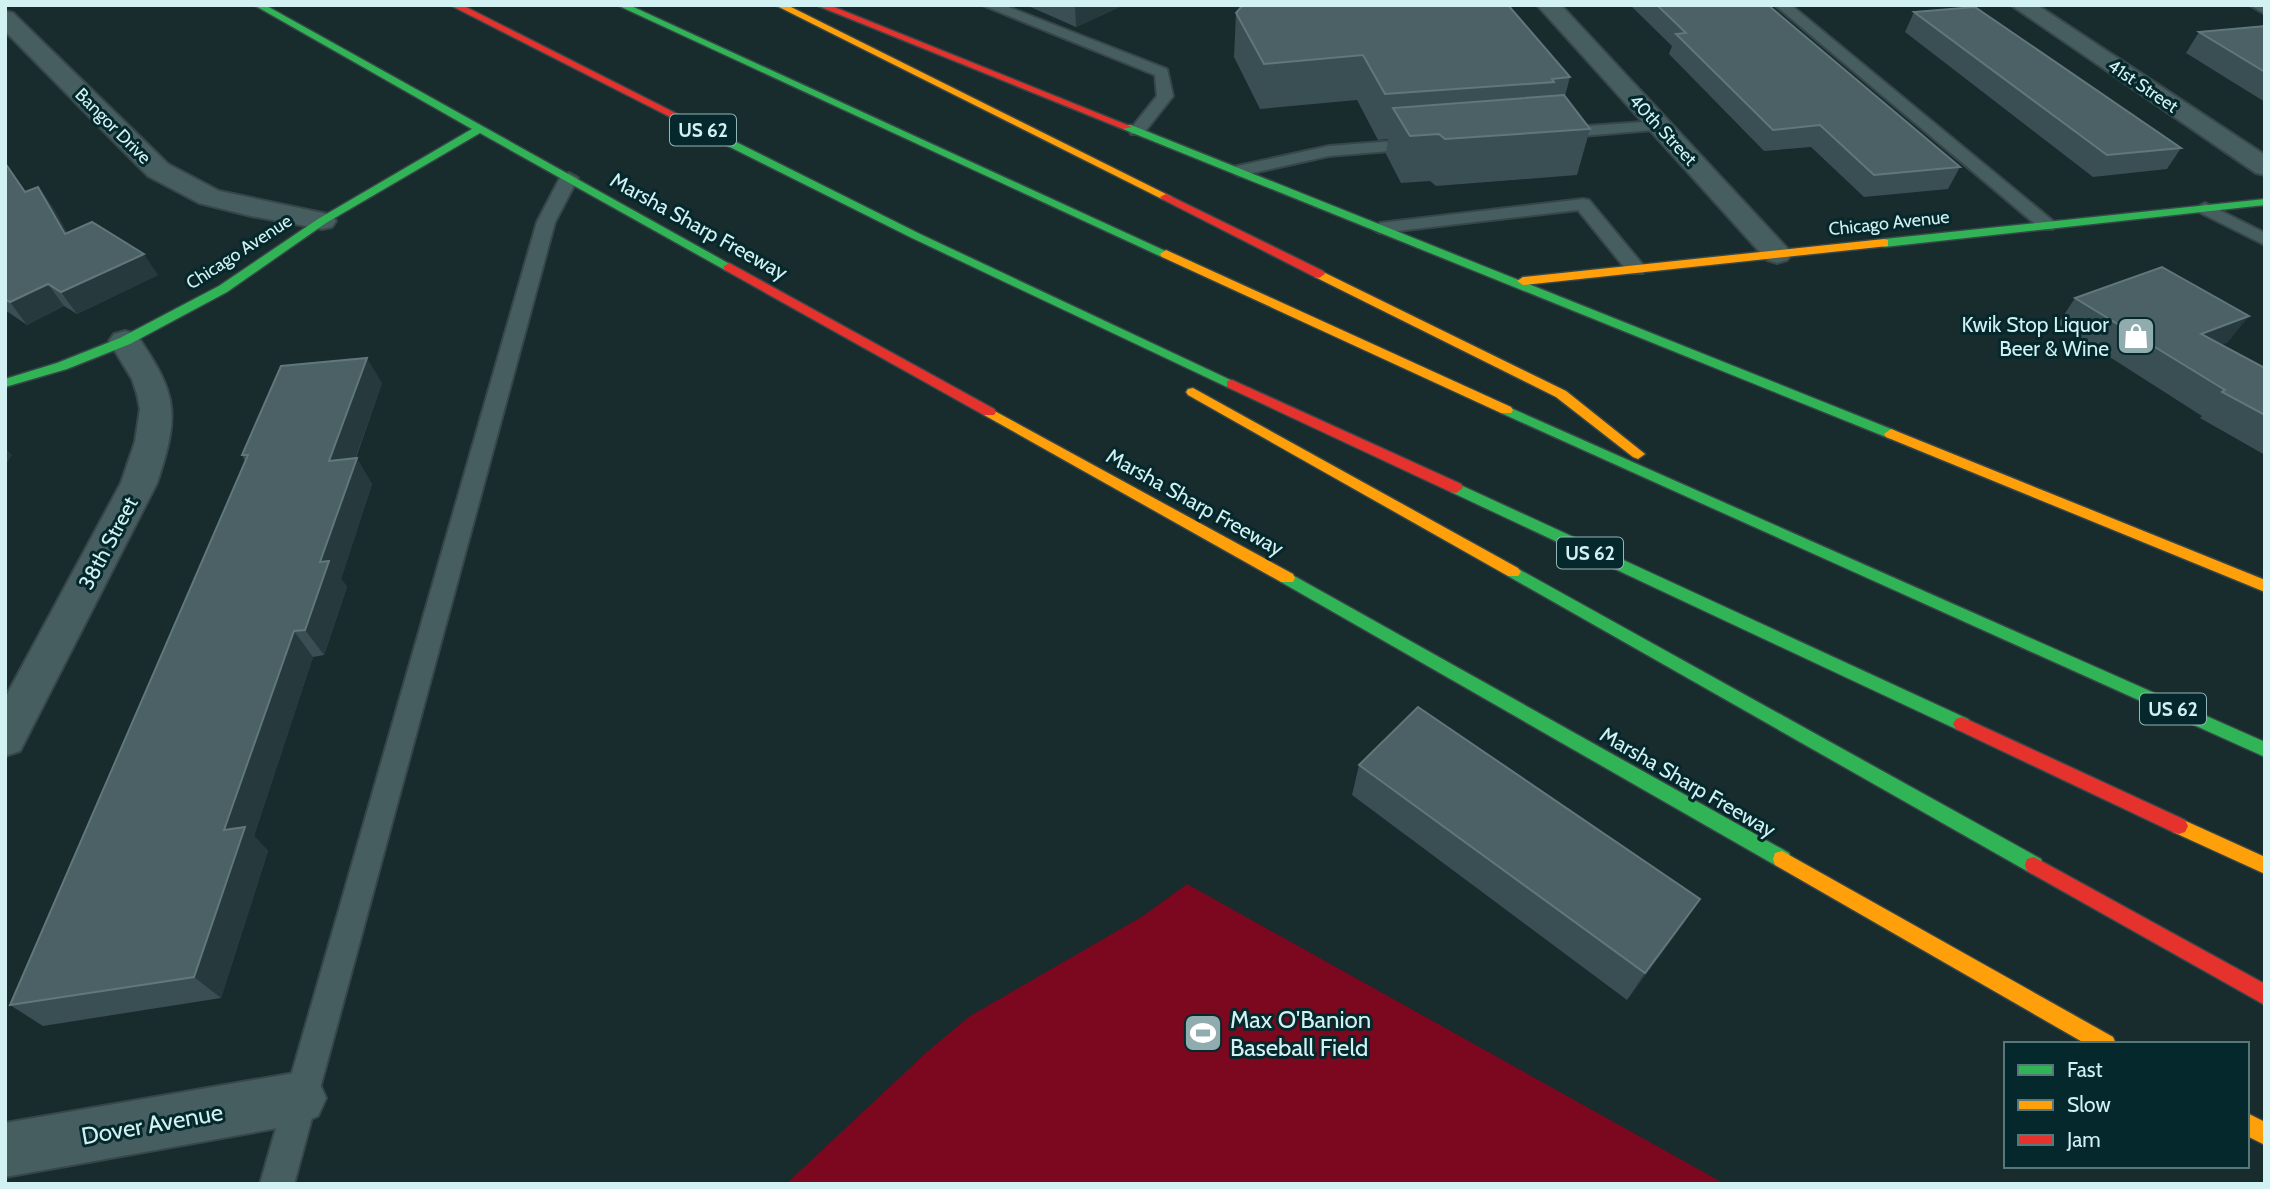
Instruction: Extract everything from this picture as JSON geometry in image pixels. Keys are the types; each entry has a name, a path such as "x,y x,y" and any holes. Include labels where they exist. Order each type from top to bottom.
{"main road":[{"name":"Marsha Sharp Freeway","path":"258,5 1225,543 2102,1042"},
{"path":"439,5 491,24"},
{"name":"US 62","path":"454,5 916,236 2265,866"},
{"name":"US 62","path":"621,5 1690,494 2265,750"},
{"path":"779,5 1561,394 1690,494"},
{"path":"820,5 1518,282 2265,586"},
{"name":"Chicago Avenue","path":"5,383 62,366 125,341 223,289 323,221 481,128"},
{"name":"Chicago Avenue","path":"1518,282 2265,202"},
{"path":"916,236 1111,346"},
{"path":"1184,387 2265,995"},
{"path":"2249,1125 2265,1134"}],"street":[{"name":"40th Street","path":"1548,5 1777,254"},
{"name":"41st Street","path":"2022,5 2265,167"},
{"name":"Bangor Drive","path":"5,18 158,170 209,197 251,208 323,221"},
{"name":"38th Street","path":"5,739 139,483 153,442 158,407 156,398 150,379 125,341"},
{"name":"Dover Avenue","path":"5,1150 300,1098"}],"lane":[{"path":"989,5 1163,72 1165,96 1137,131"},
{"path":"1782,5 2047,225"},
{"path":"2257,5 2265,10"},
{"path":"1535,135 1659,126"},
{"path":"1239,171 1329,151 1439,142"},
{"path":"277,1184 547,222 569,178"},
{"path":"1380,228 1583,204 1636,270"},
{"path":"2205,208 2265,240"}],"shaded area":[{"name":"Max O'Banion Baseball Field","path":"1187,884 1725,1184 786,1184 928,1051 970,1016 1143,916"}],"building":[{"path":"1243,5 1508,5 1570,77 1552,79 1554,82 1385,94 1363,55 1264,64 1236,13"},
{"path":"1657,5 1768,5 1960,167 1874,175 1820,125 1773,130 1676,34 1686,33"},
{"path":"1975,7 2181,148 2107,155 1914,12"},
{"path":"2265,26 2265,72 2199,32"},
{"path":"1564,95 1590,129 1445,139 1439,134 1410,136 1393,108"},
{"path":"5,163 25,192 38,187 65,234 92,222 144,254 61,292 48,284 10,302 5,299"},
{"path":"2162,267 2249,316 2201,334 2265,368 2265,415 2222,392 2225,390 2075,298"},
{"path":"367,358 329,461 357,458 320,562 329,561 305,630 294,631 224,830 245,827 194,977 10,1005 248,455 242,455 281,366"},
{"path":"1418,707 1700,899 1645,973 1359,765"}],"traffic: fast":[{"path":"258,5 729,267"},
{"path":"621,5 1166,254"},
{"path":"690,123 916,236 1232,384"},
{"path":"1127,127 1891,434"},
{"path":"5,383 62,366 125,341 223,289 322,221 481,128"},
{"path":"1884,243 2265,202"},
{"path":"1506,410 2265,750"},
{"path":"1456,488 1962,724"},
{"path":"1513,572 2034,865"},
{"path":"1287,578 1782,859"}],"traffic: slow":[{"path":"779,5 1166,197"},
{"path":"1523,281 1884,243"},
{"path":"1166,254 1506,410"},
{"path":"1319,274 1561,394 1638,454"},
{"path":"1193,392 1513,572"},
{"path":"989,412 1287,578"},
{"path":"1891,434 2265,586"},
{"path":"2179,826 2265,866"},
{"path":"1782,859 2102,1042"},
{"path":"2249,1125 2265,1134"}],"traffic: jam":[{"path":"454,5 690,123"},
{"path":"820,5 1127,127"},
{"path":"1166,197 1319,274"},
{"path":"729,267 989,412"},
{"path":"1232,384 1456,488"},
{"path":"1962,724 2179,826"},
{"path":"2034,865 2265,995"}],"place":[{"name":"Kwik Stop Liquor Beer & Wine","path":"2136,336"},
{"name":"Max O'Banion Baseball Field","path":"1203,1033"}]}
